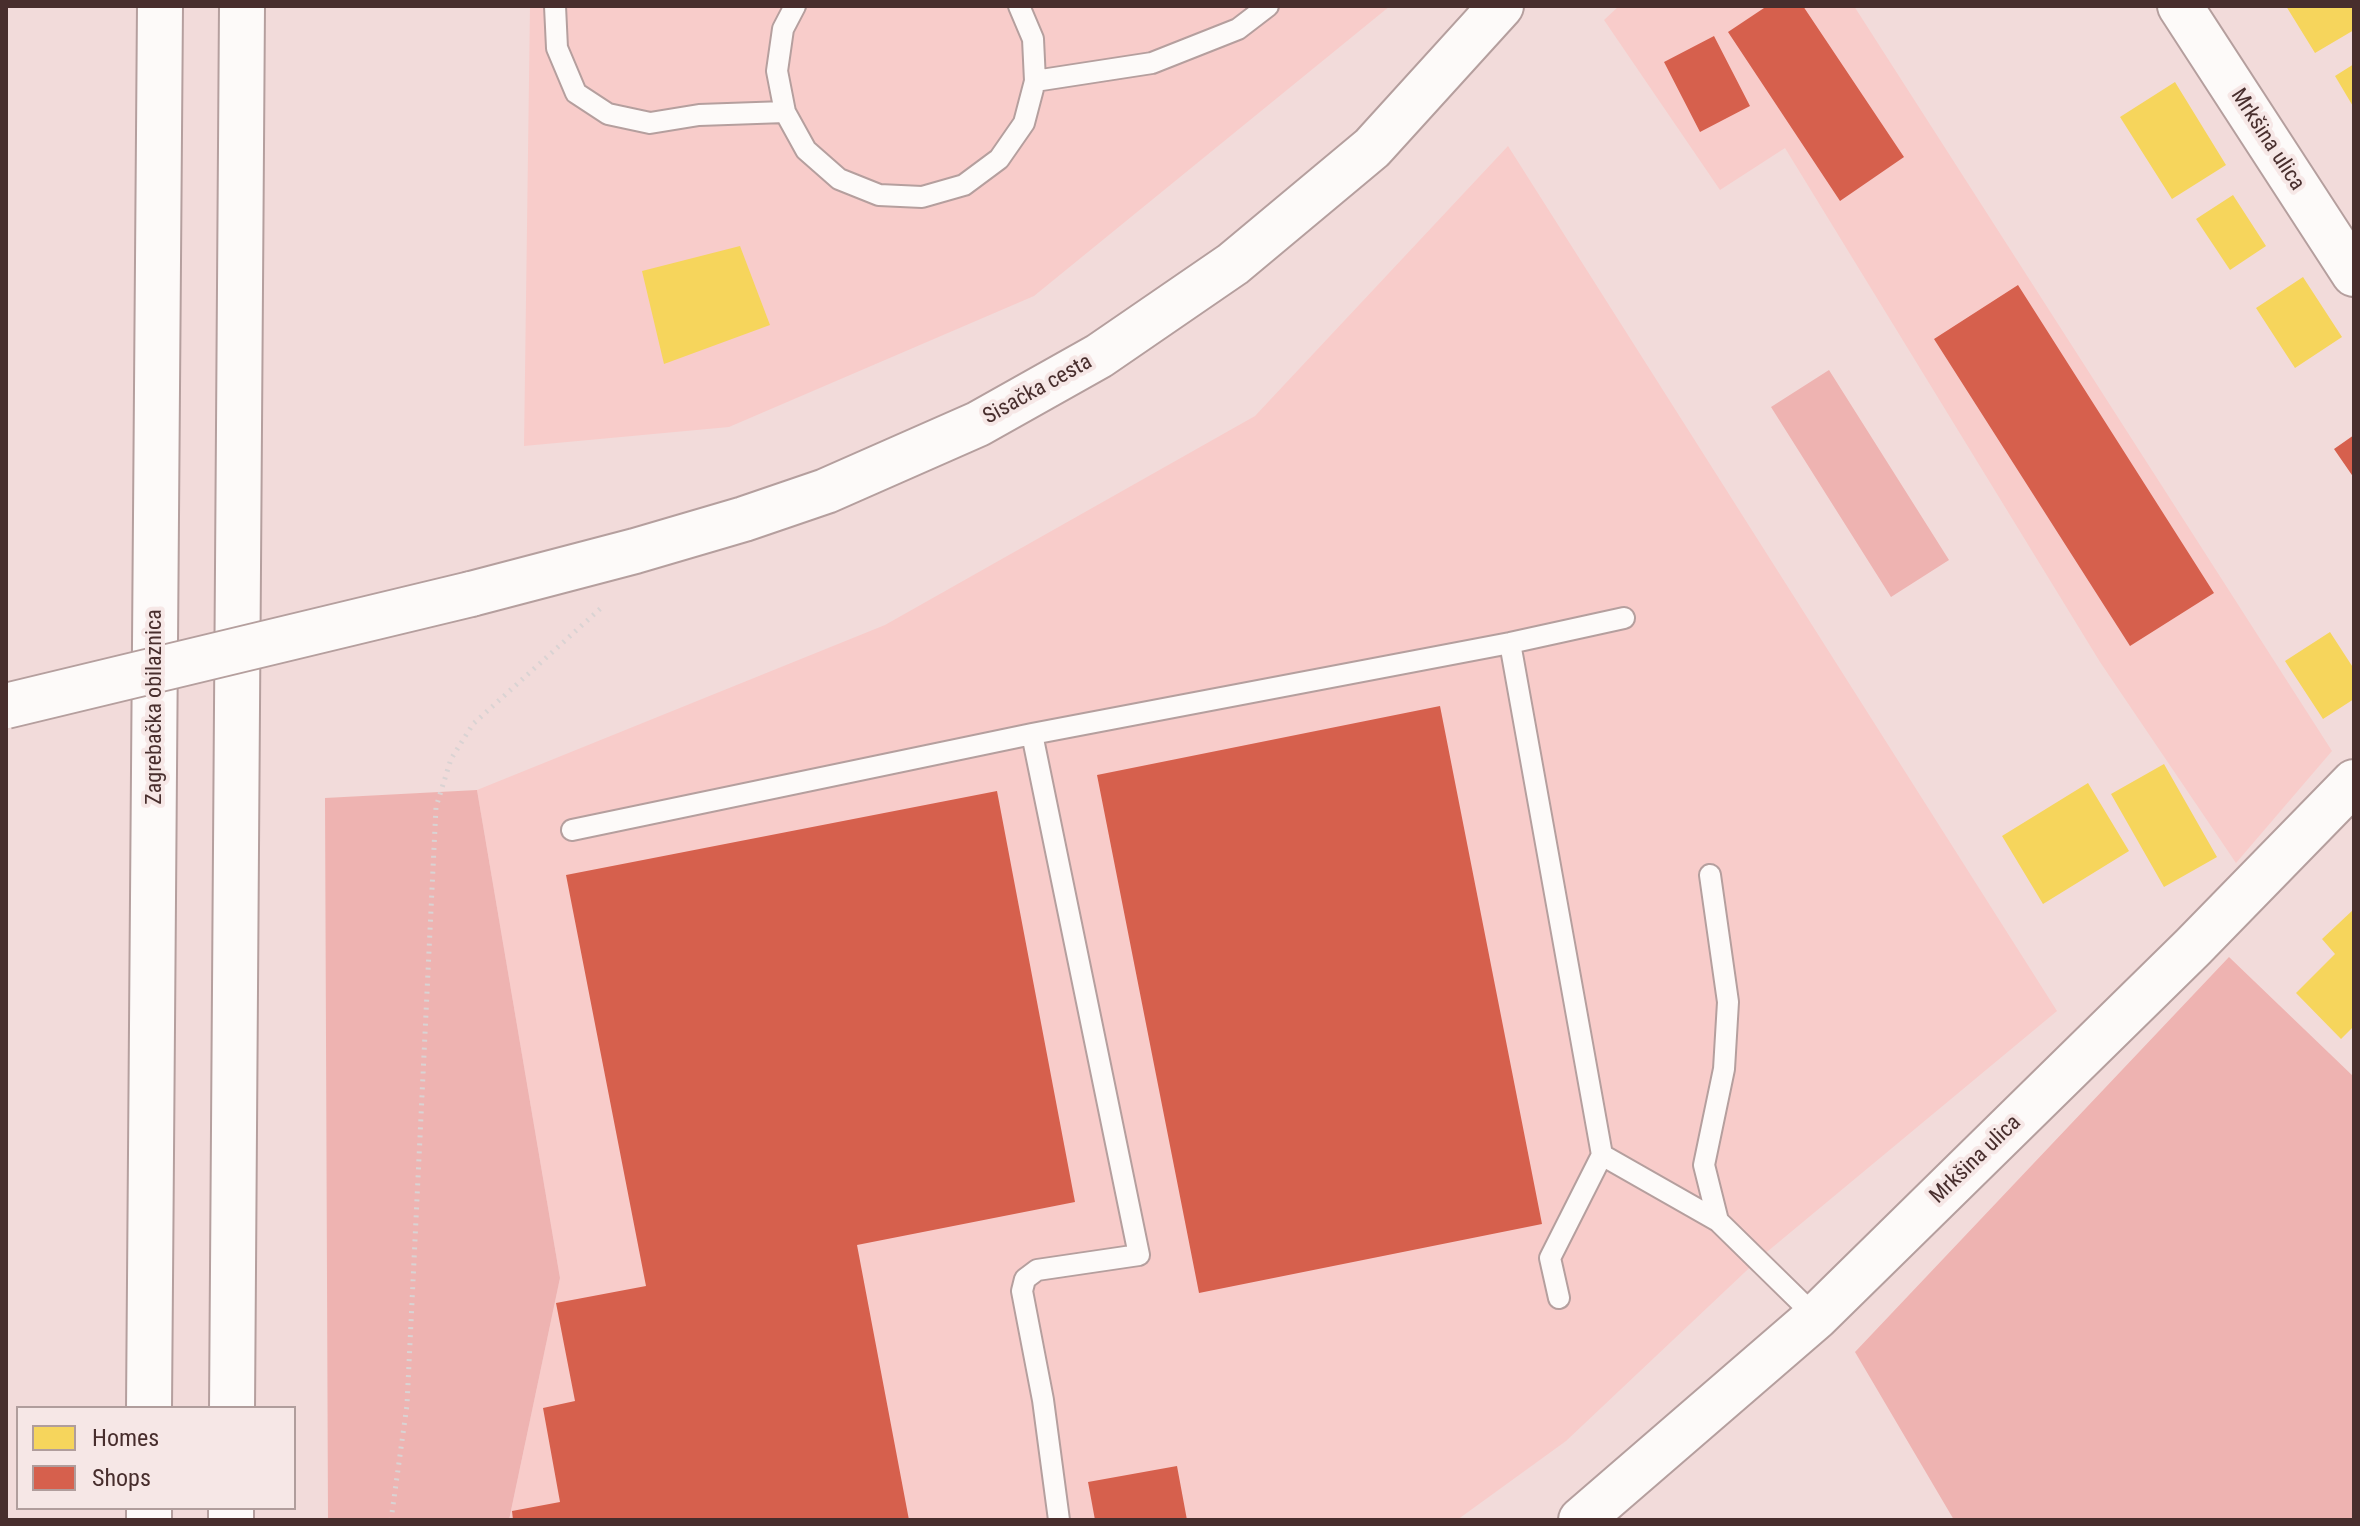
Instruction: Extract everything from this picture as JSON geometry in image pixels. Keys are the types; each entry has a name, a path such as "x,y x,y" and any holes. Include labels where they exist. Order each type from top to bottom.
{"main road":[{"name":"Zagrebačka obilaznica","path":"149,1406 160,6"},
{"path":"232,1406 242,6"},
{"name":"Sisačka cesta","path":"6,706 471,594 635,551 826,491 978,424 1099,356 1233,264 1372,148 1501,6"},
{"name":"Mrkšina ulica","path":"2180,6 2354,274"},
{"name":"Mrkšina ulica","path":"1581,1520 1816,1317 2193,947 2354,782"}],"lane":[{"path":"555,6 557,48 576,93 608,114 650,123 699,115 785,112"},
{"path":"795,6 783,29 777,71 785,112 806,150 839,179 879,195 922,197 964,185 999,159 1024,123 1035,81 1033,39 1019,6"},
{"path":"1035,81 1152,63 1238,29 1268,6"},
{"path":"572,830 1032,734 1510,643 1624,618"},
{"path":"1510,643 1602,1155 1550,1258 1559,1298"},
{"path":"1032,734 1139,1255 1037,1270 1025,1279 1022,1291 1043,1400 1059,1520"},
{"path":"1710,875 1728,1002 1724,1069 1704,1165 1718,1221"},
{"path":"1602,1155 1718,1221 1816,1317"}],"path":[{"path":"391,1520 407,1405 436,807 451,759 473,724 602,607"}],"shaded area":[{"path":"530,6 1390,6 1034,296 729,427 524,446"},
{"path":"1619,6 1854,6 2332,751 2236,863 2100,662 1785,148 1720,190 1604,20"},
{"path":"1508,146 2057,1011 1762,1256 1566,1441 1457,1520 509,1520 560,1278 477,790 885,625 1255,416"},
{"path":"1829,370 1949,560 1891,597 1771,407"},
{"path":"477,790 560,1278 509,1520 328,1520 325,798"},
{"path":"2229,957 2354,1077 2354,1520 1954,1520 1855,1352"}],"building: Homes":[{"path":"2286,6 2354,6 2354,30 2315,53"},
{"path":"2354,64 2354,108 2335,76"},
{"path":"2175,82 2226,165 2172,199 2120,117"},
{"path":"2233,195 2266,246 2230,270 2196,219"},
{"path":"740,246 770,325 664,364 642,271"},
{"path":"2303,277 2342,337 2295,368 2256,308"},
{"path":"2330,632 2354,669 2354,699 2323,719 2285,661"},
{"path":"2164,764 2217,857 2164,887 2111,794"},
{"path":"2088,783 2129,851 2043,904 2002,836"},
{"path":"2354,909 2354,1026 2341,1039 2296,993 2335,954 2322,939"}],"building: Shops":[{"path":"1767,6 1803,6 1904,157 1840,201 1728,32"},
{"path":"1714,36 1750,106 1700,132 1664,62"},
{"path":"2018,285 2214,593 2130,646 1934,339"},
{"path":"2354,435 2354,478 2334,449"},
{"path":"1440,706 1542,1224 1199,1293 1097,775"},
{"path":"997,791 1075,1202 857,1245 909,1520 513,1520 512,1511 560,1502 543,1408 575,1401 556,1303 646,1286 566,875"},
{"path":"1177,1466 1187,1520 1095,1520 1088,1482"}]}
